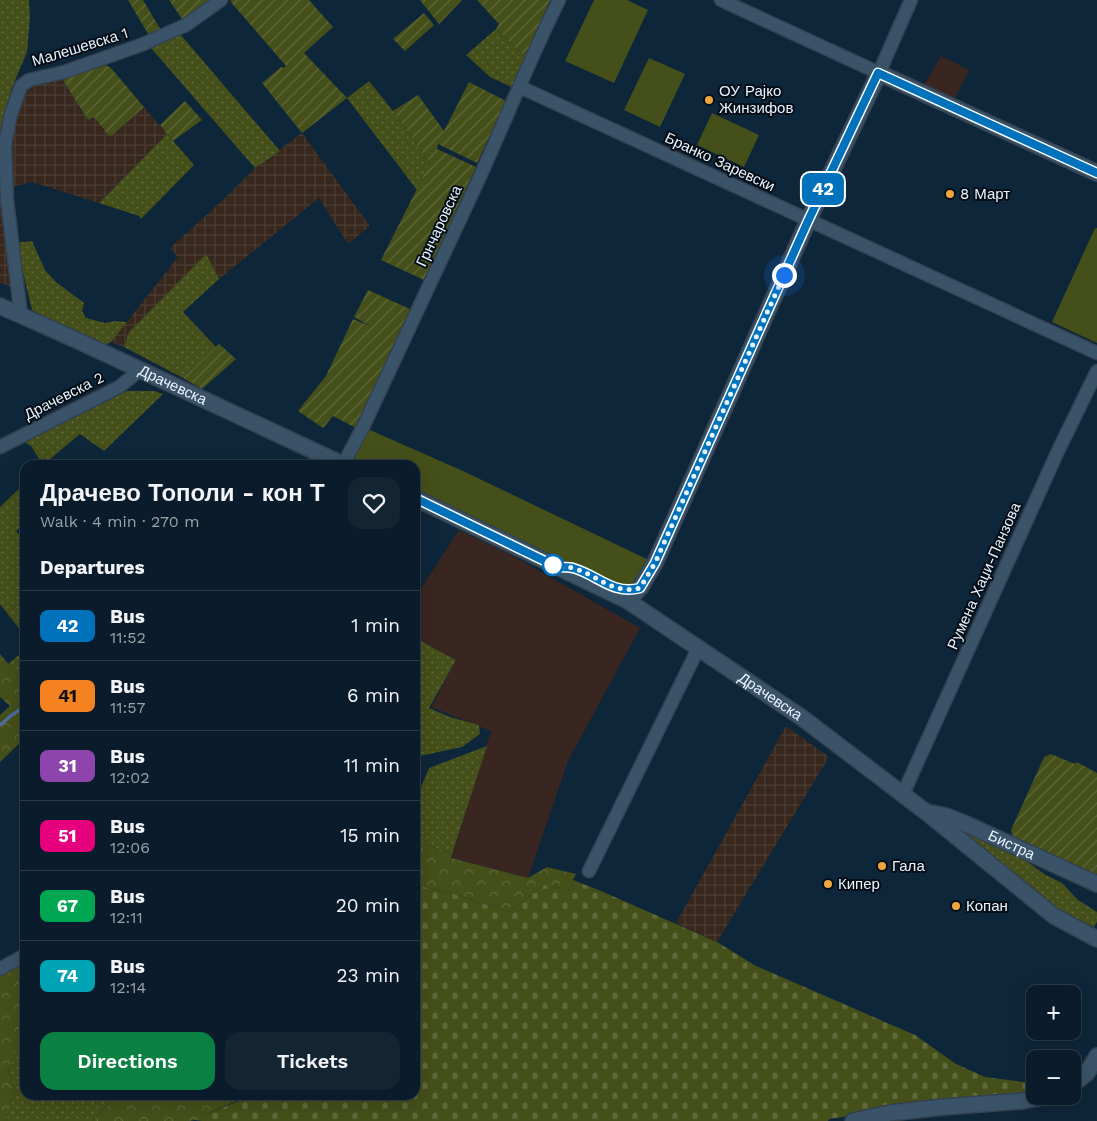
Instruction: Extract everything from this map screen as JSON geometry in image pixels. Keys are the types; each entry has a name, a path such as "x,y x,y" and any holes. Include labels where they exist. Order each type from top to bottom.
{"street":[{"name":"Малешевска 1","path":"21,316 7,200 5,144 11,114 21,86 29,80 64,72 141,45 186,25 221,0"},
{"name":"Грнчаровска","path":"341,460 367,418 559,0"},
{"path":"721,0 1097,173"},
{"path":"628,601 640,588 655,563 808,221 912,0"},
{"name":"Бранко Заревски","path":"520,87 1097,353"},
{"name":"Драчевска","path":"0,306 331,460"},
{"name":"Драчевска 2","path":"0,447 119,387 140,370"},
{"name":"Румена Хаџи-Панзова","path":"903,794 1058,451 1097,371"},
{"name":"Драчевска","path":"420,500 628,601 801,717 926,812 1054,916 1097,939"},
{"path":"557,567 571,567 617,589 630,590 640,588"},
{"path":"589,871 698,649"},
{"name":"Бистра","path":"926,812 946,816 966,824 1097,884"},
{"path":"0,970 20,958"},
{"path":"1081,1078 1087,1073 1097,1056"},
{"path":"853,1121 890,1113 1026,1100"}],"shaded area":[{"path":"941,56 969,70 951,106 920,92"},
{"path":"61,77 88,120 94,117 110,136 144,107 167,134 99,203 32,182 7,188 5,144 15,112 29,86"},
{"path":"302,133 370,226 348,244 319,198 219,279 206,255 129,332 124,347 111,342 178,257 170,248 255,168"},
{"path":"0,177 5,243 12,279 10,286 0,283"},
{"path":"459,530 511,555 640,628 568,761 528,878 451,858 491,731 431,707 456,660 420,641 420,590"},
{"path":"786,726 829,757 717,942 676,923"}],"green space":[{"path":"0,0 29,0 30,17 27,52 11,90 0,155"},
{"path":"128,0 143,0 162,32 150,37"},
{"path":"169,0 215,0 184,22"},
{"path":"309,0 333,27 304,53 347,98 302,133 262,83 281,67 284,68 286,66 230,1"},
{"path":"420,0 462,0 439,24"},
{"path":"477,0 550,0 525,57 496,29 499,24"},
{"path":"594,0 627,0 648,10 614,83 565,61"},
{"path":"424,13 434,25 405,51 393,39"},
{"path":"496,29 525,57 514,88 490,77 466,55"},
{"path":"180,34 280,151 255,168 151,48"},
{"path":"649,58 685,74 660,127 624,110"},
{"path":"106,65 111,68 144,107 110,137 94,117 88,120 61,77"},
{"path":"369,81 430,163 417,190 347,98"},
{"path":"469,82 506,101 477,163 438,144 437,149 476,167 424,280 381,260 430,163 393,111 418,95 444,131"},
{"path":"185,101 202,120 173,141 160,125"},
{"path":"712,113 759,135 744,167 697,145"},
{"path":"167,134 194,165 141,219 139,216 99,203"},
{"path":"1095,228 1097,228 1097,343 1052,322"},
{"path":"32,241 45,270 56,282 84,303 82,311 86,318 105,323 115,321 127,322 111,342 103,346 32,310 16,243"},
{"path":"206,254 219,279 183,312 216,347 183,378 124,347 129,332"},
{"path":"368,290 410,309 356,428 333,416 323,428 298,411 326,376 353,319 370,326 354,317"},
{"path":"219,344 236,359 202,389 183,378"},
{"path":"127,391 154,391 163,394 104,451 80,434 49,460 40,460 31,446 24,442"},
{"path":"363,427 463,471 655,563 628,601 420,501 420,460 346,460"},
{"path":"20,488 20,527 16,531 20,535 20,630 0,604 0,507"},
{"path":"420,641 456,660 429,708 450,717 479,725 480,734 462,747 420,756"},
{"path":"0,654 20,678 20,743 0,762 0,715 10,706 0,697"},
{"path":"20,654 20,678 8,664"},
{"path":"487,746 452,854 420,842 420,790 429,768"},
{"path":"1051,754 1075,764 1077,762 1097,773 1097,877 1013,838 1011,830 1044,757"},
{"path":"950,824 1020,856 1044,874 1062,883 1078,900 1097,912 1097,922 1094,927 1060,910"},
{"path":"420,842 452,854 451,858 528,878 547,867 576,874 572,890 544,885 509,912 454,894 420,886"},
{"path":"573,880 601,891 717,942 756,966 915,1035 956,1064 985,1077 1026,1083 1026,1093 905,1108 829,1119 828,1121 202,1121 202,1116 239,1100 420,1100 420,886 454,894 509,912 544,885 572,890"},
{"path":"20,954 20,1042 8,1070 15,1090 6,1121 0,1121 0,967"},
{"path":"20,1042 20,1100 113,1100 94,1121 6,1121 15,1090 8,1070"},
{"path":"113,1100 239,1100 202,1116 202,1121 93,1120"}],"waterway":[{"path":"0,725 20,709"}],"bus line":[{"name":"42","path":"420,500 557,567 571,567 617,589 630,590 640,588 655,563 808,221 878,73 1097,173"}],"place":[{"name":"ОУ Рајко Жинзифов","path":"709,100"},
{"name":"8 Март","path":"950,194"},
{"name":"Гала","path":"882,866"},
{"name":"Кипер","path":"828,884"},
{"name":"Копан","path":"956,906"}],"route":[{"path":"553,565 557,567 571,567 617,589 630,590 640,588 655,563 784,275"}]}
